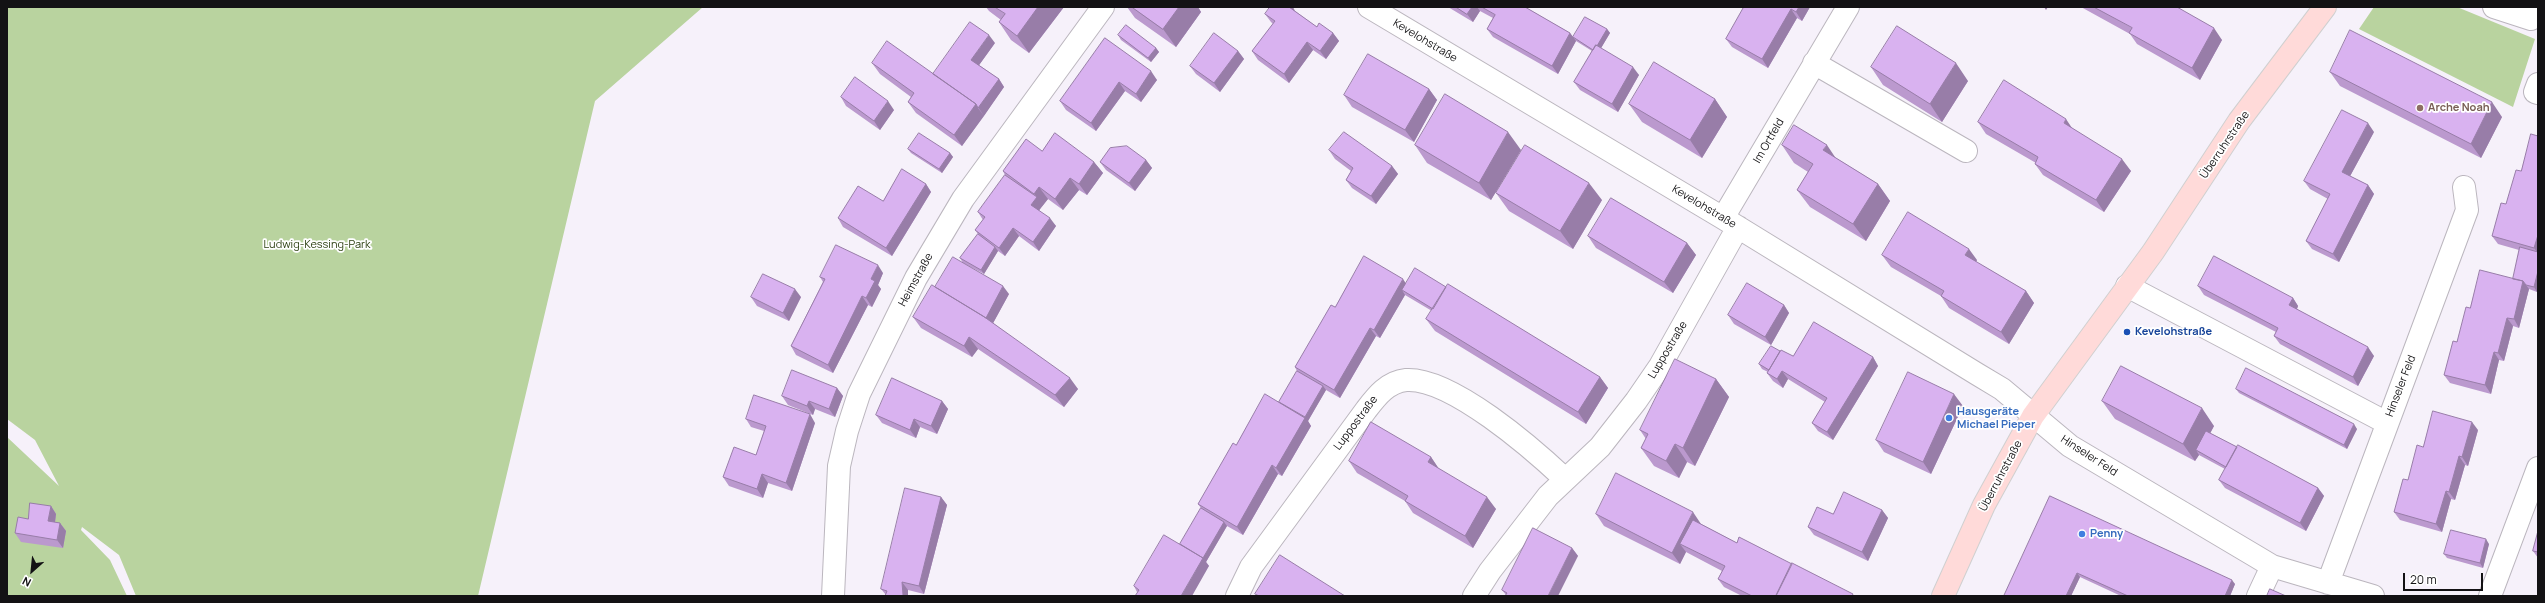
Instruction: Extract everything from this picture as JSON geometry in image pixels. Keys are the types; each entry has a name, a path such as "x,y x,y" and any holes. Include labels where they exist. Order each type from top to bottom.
{"main road":[{"name":"Überruhrstraße","path":"1943,596 1984,505 2033,416 2191,198 2239,122 2325,7"}],"street":[{"name":"Heimstraße","path":"833,596 839,466 847,431 859,394 916,278 963,199 1103,7"},
{"name":"Kevelohstraße","path":"1368,7 1731,223 1996,385 2033,416"},
{"name":"Im Ortfeld","path":"1731,223 1814,63 1848,7"},
{"path":"2494,7 2534,17"},
{"path":"1814,63 1966,152"},
{"path":"2538,84 2535,92 2538,93"},
{"name":"Hinseler Feld","path":"2328,583 2467,210 2464,187"},
{"name":"Luppostraße","path":"1474,596 1538,508 1565,479 1600,447 1636,402 1660,366 1731,223"},
{"path":"2128,286 2387,423"},
{"name":"Luppostraße","path":"1237,596 1251,567 1366,410 1383,389 1405,380 1427,382 1452,394 1516,436 1565,479"},
{"name":"Hinseler Feld","path":"2033,416 2070,446 2272,566 2373,596"},
{"path":"2490,596 2538,468"},
{"path":"2258,596 2272,566"}],"green space":[{"name":"Ludwig-Kessing-Park","path":"7,7 703,7 595,101 478,596 136,596 119,555 82,527 81,530 110,560 127,596 7,596 7,437 59,486 35,440 7,419"},
{"path":"2374,7 2457,7 2535,39 2513,107 2359,29"}],"building":[{"path":"995,7 1038,7 1017,36 999,22 1005,14"},
{"path":"1132,7 1179,7 1163,29"},
{"path":"1270,7 1289,7 1317,27 1319,23 1333,33 1320,51 1307,42 1284,74 1252,51 1275,21 1265,14"},
{"path":"1456,7 1472,7 1467,14"},
{"path":"1482,7 1525,7 1570,33 1552,66 1487,29 1495,15"},
{"path":"1744,7 1799,7 1796,12 1791,9 1762,59 1726,39"},
{"path":"2094,7 2177,7 2214,28 2192,68 2129,33 2132,28"},
{"path":"1585,17 1607,29 1593,50 1573,37"},
{"path":"970,22 989,35 971,60 999,79 978,108 976,104 933,74"},
{"path":"1126,25 1156,48 1148,58 1118,35"},
{"path":"1897,26 1956,63 1930,104 1871,67"},
{"path":"2350,30 2492,102 2471,144 2330,72"},
{"path":"1214,33 1238,51 1214,83 1190,66"},
{"path":"1105,38 1151,71 1136,94 1119,82 1091,123 1060,101"},
{"path":"887,41 976,104 954,135 908,102 914,93 872,63"},
{"path":"1596,45 1633,67 1612,104 1574,82"},
{"path":"1368,54 1429,89 1405,130 1344,95"},
{"path":"1654,62 1715,99 1690,140 1629,104"},
{"path":"855,77 888,101 874,121 841,97"},
{"path":"2004,80 2066,119 2064,123 2122,159 2096,200 2035,164 2038,157 1978,122"},
{"path":"1445,94 1508,132 1479,183 1415,145"},
{"path":"2342,110 2368,123 2342,172 2368,185 2333,254 2306,241 2330,194 2304,181"},
{"path":"1794,125 1827,145 1823,150 1878,184 1853,224 1797,190 1813,164 1782,145"},
{"path":"1344,132 1392,166 1371,196 1346,180 1353,168 1329,150"},
{"path":"919,133 950,153 939,169 908,149"},
{"path":"1055,133 1094,162 1079,184 1070,178 1055,199 1039,187 1034,194 1003,171 1026,139 1042,151"},
{"path":"2531,134 2538,136 2538,235 2534,248 2492,236 2501,203 2506,204 2516,170 2521,171"},
{"path":"1525,145 1589,183 1560,231 1496,193"},
{"path":"1127,146 1146,160 1129,183 1100,162 1110,148"},
{"path":"902,169 926,184 886,248 838,218 858,186 883,201"},
{"path":"1005,175 1037,197 1031,205 1050,218 1033,242 1013,228 999,248 975,230 985,217 978,212"},
{"path":"1611,198 1687,243 1664,282 1588,236"},
{"path":"1908,212 1969,249 1965,255 2026,291 2001,332 1941,296 1944,291 1882,255"},
{"path":"978,234 995,247 981,270 960,258"},
{"path":"836,245 878,265 871,279 875,281 866,298 862,296 828,365 791,346 825,279 820,277"},
{"path":"2520,247 2538,252 2538,271 2534,287 2526,285 2523,281 2513,279"},
{"path":"1364,256 1403,279 1374,330 1370,328 1334,390 1295,367 1331,305 1335,307"},
{"path":"2214,256 2293,298 2289,305 2368,347 2353,377 2274,336 2278,328 2198,286"},
{"path":"953,257 1003,286 986,318 935,287"},
{"path":"1415,268 1446,287 1433,309 1402,290"},
{"path":"2480,270 2523,281 2514,319 2507,318 2498,353 2494,352 2485,385 2444,375 2453,341 2457,342 2466,307 2470,308"},
{"path":"763,274 795,289 783,313 751,297"},
{"path":"1747,283 1784,305 1765,337 1728,315"},
{"path":"1448,284 1600,377 1578,412 1426,319"},
{"path":"932,285 983,316 1070,378 1055,395 969,337 964,346 913,317"},
{"path":"1814,322 1873,357 1827,432 1812,423 1827,398 1782,371 1777,379 1767,373 1781,350 1793,356"},
{"path":"1771,346 1780,351 1769,370 1759,364"},
{"path":"1675,359 1716,379 1683,448 1675,444 1666,461 1641,448 1648,434 1640,430"},
{"path":"2121,366 2202,408 2183,444 2102,401"},
{"path":"2246,368 2354,424 2344,445 2236,389"},
{"path":"792,370 837,388 829,409 809,401 807,406 782,396"},
{"path":"1297,371 1323,386 1305,417 1279,402"},
{"path":"1908,372 1954,394 1923,462 1876,440"},
{"path":"892,378 942,401 931,426 914,419 910,430 876,415"},
{"path":"1265,394 1305,418 1276,468 1272,465 1237,527 1198,504 1233,443 1236,445"},
{"path":"754,395 810,414 786,483 762,474 757,489 723,477 734,447 756,455 766,426 746,419"},
{"path":"2433,411 2472,422 2462,457 2459,456 2449,492 2446,491 2436,524 2394,512 2403,479 2408,480 2417,445 2423,447"},
{"path":"1371,422 1431,457 1428,462 1487,497 1465,536 1405,501 1408,496 1349,461"},
{"path":"2206,431 2237,447 2226,467 2196,450"},
{"path":"2238,445 2318,488 2300,523 2219,480"},
{"path":"1616,473 1693,512 1672,553 1596,514"},
{"path":"905,488 941,497 919,586 902,582 903,595 906,596 885,596 887,591 881,589"},
{"path":"1844,492 1882,510 1862,552 1808,527 1817,507 1833,514"},
{"name":"Penny","path":"2050,496 2232,580 2225,596 2128,596 2077,573 2066,596 2004,596"},
{"path":"30,503 51,506 48,521 60,523 57,540 15,533 18,517 28,519"},
{"path":"1201,508 1224,522 1203,558 1180,544"},
{"path":"1693,520 1737,543 1739,537 1792,564 1776,596 1752,596 1718,579 1725,566 1680,544"},
{"path":"1533,528 1572,548 1548,596 1505,596 1507,593 1502,590"},
{"path":"2451,530 2486,539 2480,563 2444,554"},
{"path":"2538,531 2538,552 2533,551"},
{"path":"1164,535 1203,558 1181,596 1135,596 1139,590 1134,586"},
{"path":"1280,555 1345,596 1259,596 1255,594"},
{"path":"1792,563 1853,594 1852,596 1776,596"},
{"path":"2270,589 2286,596 2267,596"}],"place":[{"name":"Arche Noah","path":"2420,108"},
{"name":"Kevelohstraße","path":"2127,332"},
{"name":"Hausgeräte Michael Pieper","path":"1949,418"},
{"name":"Penny","path":"2082,534"}]}
